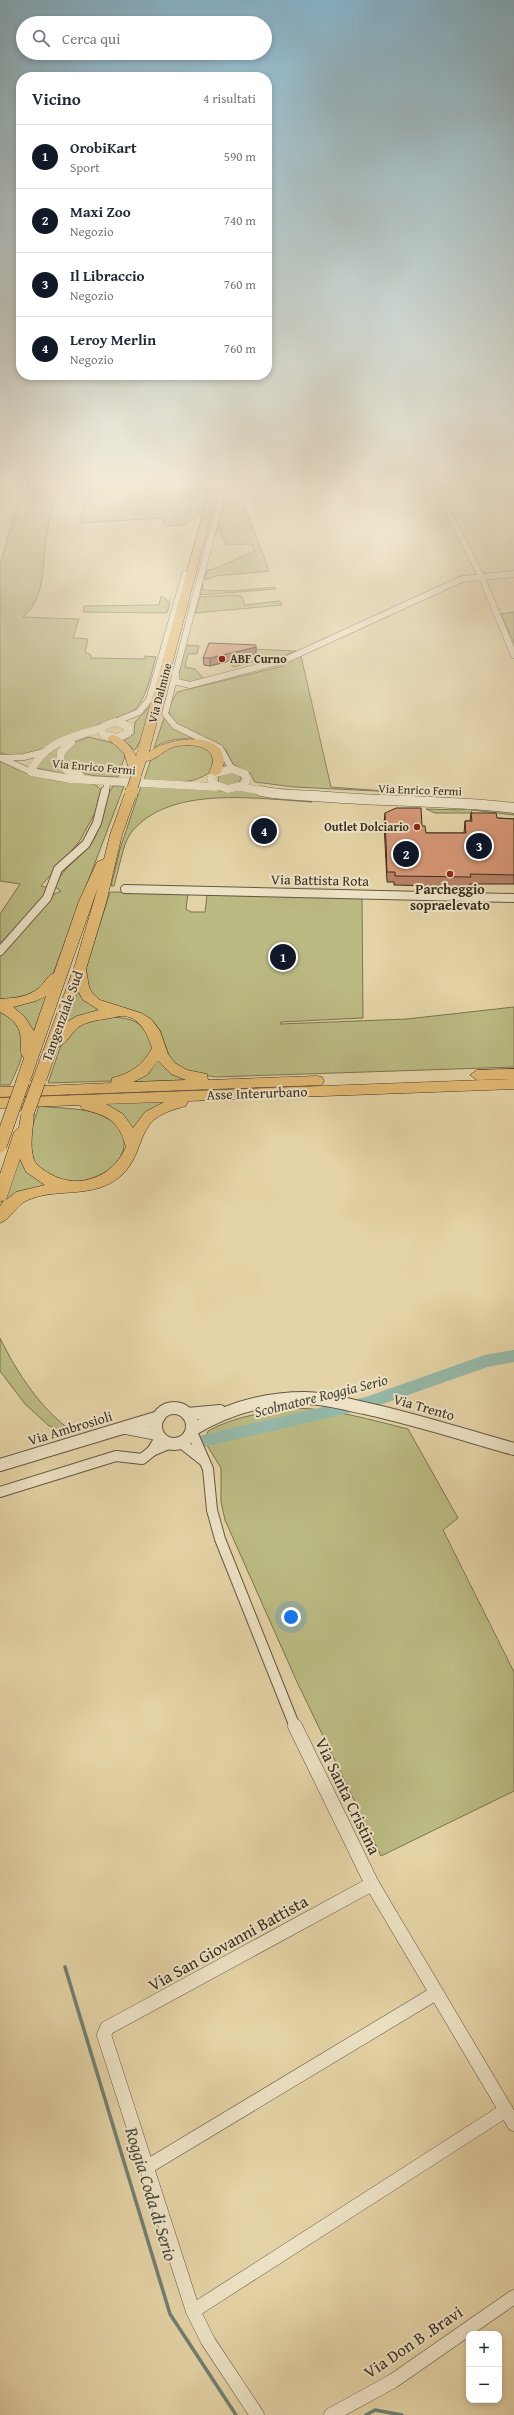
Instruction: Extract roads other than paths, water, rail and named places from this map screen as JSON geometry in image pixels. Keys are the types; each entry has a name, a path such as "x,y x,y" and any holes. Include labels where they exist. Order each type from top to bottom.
{"highway":[{"name":"Via Dalmine","path":"116,834 136,777 187,594"},
{"path":"136,777 143,770 157,727 165,709"},
{"path":"106,734 127,747 132,759 136,777"},
{"path":"148,758 155,750 168,744 198,743 216,754 219,760 214,774"},
{"name":"Tangenziale Sud","path":"0,1146 80,916 116,834"},
{"name":"Tangenziale Sud","path":"0,1196 27,1114 81,965 100,903 116,834"},
{"path":"0,1005 24,1002 46,989 56,976 68,951"},
{"path":"81,965 81,986 86,997 98,1005 139,1018 150,1026 156,1036 158,1049 168,1063 182,1074 190,1078 208,1078 217,1084"},
{"path":"0,1005 18,1017 26,1026 29,1051 23,1080"},
{"path":"39,1081 60,1037 71,1026 88,1017 124,1013"},
{"path":"101,1088 140,1074 151,1063 158,1049"},
{"name":"Asse Interurbano","path":"0,1092 514,1074"},
{"name":"Asse Interurbano","path":"0,1103 514,1084"},
{"path":"0,1217 16,1199 34,1191 88,1186 115,1174 128,1160 138,1129 148,1115 167,1105 208,1095"},
{"path":"43,1101 92,1105 108,1110 123,1123 133,1148"},
{"path":"27,1114 25,1141 26,1159 30,1167 50,1182 67,1187"}],"street":[{"path":"31,772 35,761 47,751 70,737 106,734 125,735 129,728 130,721 149,700 179,594"},
{"path":"197,594 165,709 167,719 172,724 222,749 232,769"},
{"path":"175,672 175,680 183,685 285,660 430,594"},
{"path":"489,594 514,655"},
{"path":"106,734 107,724 115,722 140,710"},
{"path":"115,722 126,724 129,728"},
{"path":"0,951 47,898 53,878 58,870 86,844 97,823 108,782 74,774 62,767 60,758 62,748 73,740 81,737 106,734"},
{"path":"0,758 24,757 47,751"},
{"name":"Via Enrico Fermi","path":"0,758 31,772 70,779 188,785 216,787 231,790 240,787 264,792 435,804 479,804 514,800"},
{"name":"Via Enrico Fermi","path":"188,785 214,774 232,769 245,774 247,779 260,787 288,793"},
{"path":"214,774 212,781 216,787"},
{"path":"240,787 247,779"},
{"name":"Via Enrico Fermi","path":"479,804 514,808"},
{"name":"Via Battista Rota","path":"125,889 514,898"},
{"name":"Via Trento","path":"192,1431 209,1418 231,1410 257,1404 299,1398 345,1404 388,1412 514,1449"},
{"path":"0,1492 116,1456 142,1459 167,1439 192,1431 192,1421 187,1414 172,1410 159,1417 155,1425 167,1439 204,1461"},
{"name":"Via Trento","path":"187,1414 231,1410"},
{"name":"Via Ambrosioli","path":"0,1465 159,1417"},
{"name":"Via Ambrosioli","path":"126,1428 167,1439"},
{"name":"Via Santa Cristina","path":"192,1431 210,1478 210,1501 220,1539 293,1722 372,1884 514,2124"},
{"name":"Via San Giovanni Battista","path":"146,2167 104,2035 108,2028 372,1884"},
{"path":"257,2415 208,2341 193,2310 146,2167 436,1993"},
{"path":"193,2310 506,2110"},
{"name":"Via Don B .Bravi","path":"331,2415 393,2381 514,2297"}],"waterway":[{"name":"Scolmatore Roggia Serio","path":"203,1441 370,1402 486,1361 514,1356"},
{"name":"Roggia Coda di Serio","path":"65,1967 170,2314 236,2415"},
{"name":"Roggia Coda di Serio","path":"366,2415 375,2410 402,2415"}],"place":[{"name":"ABF Curno","path":"222,659"},
{"name":"Outlet Dolciario","path":"417,827"},
{"name":"Leroy Merlin","path":"264,831"},
{"name":"Il Libraccio","path":"479,846"},
{"name":"Maxi Zoo","path":"406,854"},
{"name":"Parcheggio sopraelevato","path":"450,874"},
{"name":"OrobiKart","path":"283,957"}]}
